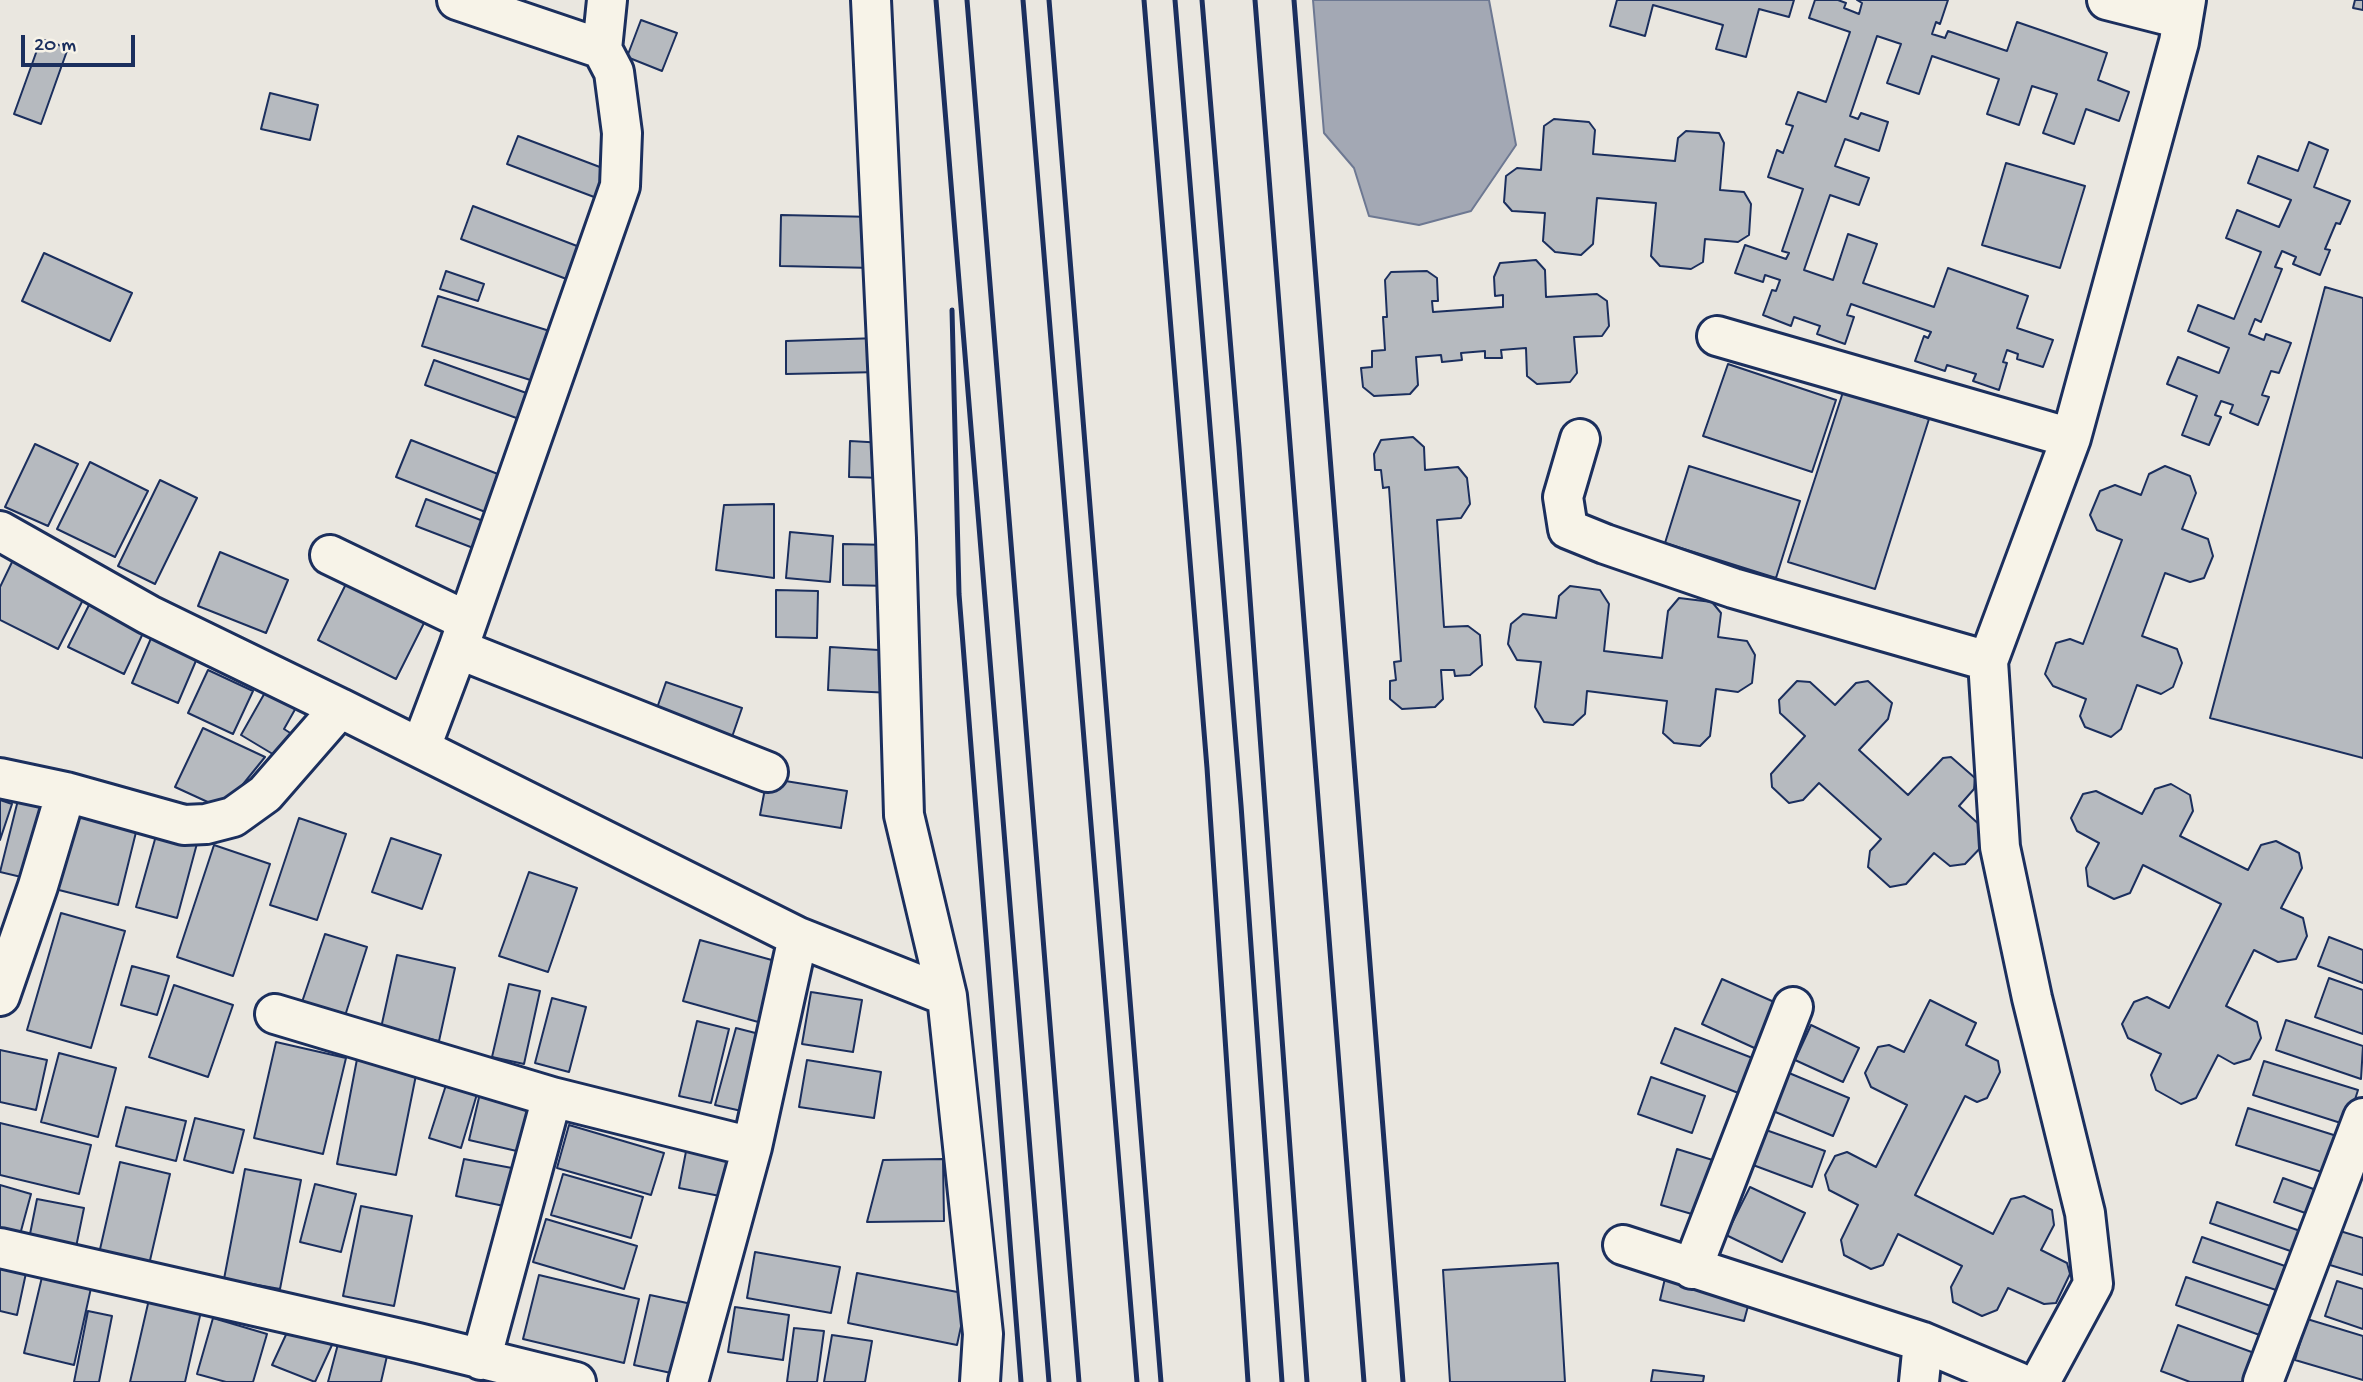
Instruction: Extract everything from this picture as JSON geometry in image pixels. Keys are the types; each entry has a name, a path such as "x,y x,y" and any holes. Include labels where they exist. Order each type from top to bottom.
{"street":[{"path":"457,0 602,49"},
{"path":"421,747 463,635 620,186 622,133 614,72 602,49 607,0"},
{"path":"871,0 895,524 904,814 947,996 984,1334 980,1382"},
{"path":"2040,1382 2093,1284 2085,1213 2032,998 2000,847 1988,661 2071,438 2179,42 2184,9 2106,0"},
{"path":"1717,336 2071,438"},
{"path":"1580,439 1563,497 1568,529 1733,588 1988,661"},
{"path":"0,531 149,615 421,747 798,937 947,996"},
{"path":"330,555 463,635 768,772"},
{"path":"0,778 66,792 184,825 206,824 233,817 265,794 340,709"},
{"path":"0,996 38,886 66,792"},
{"path":"688,1382 752,1147 798,937"},
{"path":"1692,1269 1793,1007"},
{"path":"275,1014 552,1097 752,1147"},
{"path":"481,1360 552,1097"},
{"path":"2263,1382 2363,1118"},
{"path":"1623,1245 1923,1342 2018,1382"},
{"path":"0,1248 576,1382"},
{"path":"1919,1382 1923,1342"}],"shaded area":[{"path":"1313,0 1489,0 1516,145 1471,211 1419,225 1369,216 1354,168 1324,133"}],"building":[{"path":"1617,0 1794,0 1789,17 1759,9 1746,57 1716,49 1723,25 1653,5 1645,36 1610,26"},
{"path":"1815,0 1838,0 1846,3 1844,8 1859,14 1862,3 1857,0 1948,0 1940,24 1936,22 1932,34 1945,38 1948,31 2007,51 2017,22 2107,53 2098,80 2129,92 2119,121 2086,109 2074,144 2043,133 2057,94 2032,86 2019,125 1987,114 1999,79 1932,56 1919,94 1887,83 1901,44 1877,36 1850,116 1858,119 1861,113 1888,122 1879,151 1845,139 1835,166 1869,178 1859,205 1830,195 1804,270 1833,280 1848,234 1877,244 1863,283 1934,307 1948,268 2028,296 2017,328 2053,340 2043,367 2017,359 2018,354 2007,350 2003,362 2007,363 1999,390 1973,381 1976,374 1947,365 1945,371 1915,361 1924,336 1928,338 1931,332 1851,304 1847,315 1854,317 1845,344 1817,334 1820,326 1794,317 1791,326 1763,315 1772,290 1776,291 1780,280 1765,275 1763,282 1735,273 1745,245 1786,259 1789,253 1782,251 1803,189 1768,177 1777,150 1783,153 1793,126 1786,124 1798,92 1826,102 1850,32 1809,18"},
{"path":"2355,0 2363,0 2363,10 2353,8"},
{"path":"641,20 677,33 662,71 627,57"},
{"path":"41,39 68,48 41,124 14,114"},
{"path":"270,93 318,105 310,140 261,129"},
{"path":"1554,119 1589,122 1595,130 1593,154 1675,161 1678,138 1686,131 1719,133 1724,143 1720,190 1744,192 1751,204 1749,235 1738,242 1705,239 1703,262 1691,269 1660,266 1651,256 1656,203 1597,198 1593,244 1581,255 1555,252 1543,241 1545,213 1512,211 1504,202 1506,176 1517,168 1541,170 1544,126"},
{"path":"518,136 613,172 602,200 507,164"},
{"path":"2309,142 2328,150 2314,187 2350,201 2340,224 2336,223 2325,249 2330,250 2320,275 2293,264 2296,257 2282,251 2275,267 2282,269 2261,322 2255,319 2249,334 2264,340 2266,334 2291,343 2279,373 2271,371 2262,395 2269,397 2258,425 2230,413 2233,405 2221,401 2215,415 2221,417 2209,445 2182,435 2197,396 2167,384 2178,357 2219,373 2229,348 2188,331 2198,305 2234,319 2261,252 2226,238 2237,210 2279,227 2291,200 2248,183 2258,156 2298,171"},
{"path":"2006,163 2085,186 2060,268 1982,245"},
{"path":"473,206 590,251 577,283 461,239"},
{"path":"781,215 876,217 875,268 780,266"},
{"path":"44,253 132,293 110,341 22,301"},
{"path":"1536,260 1545,270 1546,297 1597,294 1607,301 1609,326 1602,336 1574,337 1577,373 1570,382 1537,384 1527,376 1526,348 1501,350 1502,358 1485,358 1485,351 1461,353 1462,360 1442,362 1441,355 1416,357 1418,385 1410,394 1374,396 1363,387 1361,368 1372,367 1372,351 1385,350 1385,280 1391,272 1427,271 1437,278 1438,301 1432,301 1433,312 1503,307 1503,295 1495,296 1494,277 1500,263"},
{"path":"446,271 484,284 478,301 440,289"},
{"path":"2325,287 2363,298 2363,758 2210,718"},
{"path":"438,296 556,333 540,383 422,346"},
{"path":"879,338 880,372 786,374 786,341"},
{"path":"434,360 532,395 522,420 425,385"},
{"path":"1728,364 1836,400 1812,472 1703,436"},
{"path":"1843,392 1929,419 1875,589 1788,562"},
{"path":"1413,437 1424,447 1425,470 1458,467 1467,478 1470,504 1461,518 1437,520 1444,627 1468,626 1480,635 1482,665 1470,675 1455,676 1454,670 1441,670 1443,699 1435,707 1402,709 1390,699 1390,681 1396,680 1394,662 1401,661 1389,487 1383,488 1381,470 1375,470 1374,454 1381,440"},
{"path":"411,440 508,478 493,515 396,477"},
{"path":"850,441 885,443 884,478 849,477"},
{"path":"35,444 78,464 48,526 5,507"},
{"path":"90,462 148,491 115,557 57,529"},
{"path":"1689,466 1800,501 1776,578 1665,543"},
{"path":"2165,466 2190,476 2196,493 2182,529 2208,539 2213,556 2204,578 2190,582 2165,573 2142,636 2177,649 2182,663 2173,687 2161,694 2137,685 2121,729 2111,737 2085,727 2080,716 2086,699 2053,686 2045,674 2056,643 2070,639 2083,644 2122,540 2097,530 2090,515 2100,491 2115,485 2141,495 2149,474"},
{"path":"160,480 197,498 155,584 118,566"},
{"path":"426,499 491,524 481,551 416,526"},
{"path":"774,504 774,578 716,570 724,505"},
{"path":"790,532 833,536 830,582 786,578"},
{"path":"843,544 891,545 890,586 843,585"},
{"path":"220,552 288,580 266,633 198,606"},
{"path":"14,558 86,594 58,649 0,620 0,587"},
{"path":"351,574 429,613 396,679 318,640"},
{"path":"1570,586 1600,590 1609,604 1604,651 1662,658 1668,611 1679,598 1712,602 1721,613 1718,637 1747,641 1755,655 1752,683 1738,692 1716,689 1710,736 1700,746 1674,743 1663,733 1667,701 1587,691 1585,714 1573,725 1544,722 1535,707 1541,662 1517,660 1508,644 1511,624 1523,614 1556,618 1559,596"},
{"path":"776,590 818,591 817,638 776,637"},
{"path":"89,605 144,631 124,674 68,647"},
{"path":"152,636 198,656 178,703 132,683"},
{"path":"830,647 895,651 893,693 828,690"},
{"path":"208,670 253,691 233,734 188,713"},
{"path":"1797,681 1810,682 1835,705 1856,683 1868,681 1892,703 1888,719 1859,750 1908,795 1943,758 1951,757 1975,778 1974,789 1959,806 1983,828 1985,843 1965,864 1950,866 1934,853 1906,884 1890,887 1868,867 1870,851 1881,839 1819,783 1803,800 1789,803 1772,787 1771,774 1805,736 1780,713 1779,700"},
{"path":"666,682 742,708 732,737 656,711"},
{"path":"267,689 297,706 284,729 295,736 281,759 241,735"},
{"path":"203,728 265,757 223,809 175,787"},
{"path":"767,778 847,791 841,828 760,815"},
{"path":"2171,784 2190,795 2193,811 2180,836 2248,870 2261,845 2276,841 2299,853 2302,868 2281,908 2303,918 2307,936 2296,959 2278,962 2254,950 2226,1006 2257,1022 2261,1038 2250,1059 2234,1064 2218,1055 2196,1098 2181,1104 2156,1090 2151,1075 2161,1054 2128,1038 2122,1024 2134,1002 2147,997 2169,1008 2221,904 2143,865 2130,893 2114,899 2088,886 2086,868 2099,843 2077,831 2071,818 2083,794 2096,791 2142,814 2155,789"},
{"path":"19,796 53,804 34,880 0,872"},
{"path":"0,800 12,804 0,840"},
{"path":"76,804 139,820 118,905 55,889"},
{"path":"299,818 346,834 317,920 270,905"},
{"path":"159,825 199,836 177,918 136,907"},
{"path":"391,838 441,855 422,909 372,892"},
{"path":"214,845 270,864 233,976 177,957"},
{"path":"529,872 577,888 548,972 499,956"},
{"path":"61,913 125,931 91,1048 27,1030"},
{"path":"325,934 367,947 344,1019 301,1005"},
{"path":"2329,937 2363,950 2363,983 2318,966"},
{"path":"700,940 786,964 769,1025 683,1001"},
{"path":"397,955 455,968 439,1041 381,1028"},
{"path":"132,966 169,976 157,1015 121,1005"},
{"path":"2329,978 2363,990 2363,1034 2315,1017"},
{"path":"1722,979 1781,1005 1761,1051 1702,1024"},
{"path":"509,984 540,991 524,1064 492,1057"},
{"path":"174,985 233,1005 208,1077 149,1057"},
{"path":"811,992 862,1000 853,1052 802,1044"},
{"path":"552,998 586,1007 569,1072 535,1063"},
{"path":"1930,1000 1976,1023 1966,1045 1998,1061 2000,1072 1987,1098 1977,1102 1965,1096 1915,1195 1993,1234 2011,1199 2024,1196 2052,1210 2054,1225 2041,1250 2067,1263 2070,1274 2056,1303 2044,1304 2008,1288 1997,1310 1982,1316 1953,1302 1951,1287 1962,1266 1898,1234 1883,1265 1871,1269 1844,1255 1841,1240 1858,1205 1829,1190 1825,1175 1835,1156 1847,1152 1876,1167 1907,1105 1871,1087 1865,1073 1878,1047 1889,1045 1904,1052"},
{"path":"2286,1020 2363,1046 2361,1079 2276,1050"},
{"path":"697,1021 729,1029 711,1103 679,1096"},
{"path":"1811,1025 1859,1048 1843,1082 1795,1060"},
{"path":"736,1028 767,1036 746,1112 715,1105"},
{"path":"1675,1028 1755,1059 1741,1094 1661,1063"},
{"path":"276,1042 346,1058 323,1154 254,1138"},
{"path":"0,1050 47,1060 36,1110 0,1102"},
{"path":"59,1053 116,1068 98,1137 41,1122"},
{"path":"358,1054 418,1065 396,1175 337,1164"},
{"path":"807,1060 881,1072 874,1118 799,1107"},
{"path":"2264,1061 2358,1090 2347,1125 2253,1095"},
{"path":"1789,1073 1849,1098 1833,1136 1773,1111"},
{"path":"1651,1077 1705,1096 1692,1133 1638,1114"},
{"path":"446,1085 477,1094 461,1148 429,1138"},
{"path":"481,1089 533,1102 521,1152 469,1140"},
{"path":"126,1107 186,1121 176,1161 116,1146"},
{"path":"2248,1108 2340,1137 2328,1174 2236,1145"},
{"path":"195,1118 244,1130 233,1173 184,1160"},
{"path":"0,1123 91,1145 79,1194 0,1175"},
{"path":"569,1125 664,1153 651,1195 557,1168"},
{"path":"1766,1130 1825,1151 1812,1187 1753,1165"},
{"path":"688,1141 740,1152 730,1198 679,1188"},
{"path":"1677,1149 1719,1162 1702,1217 1661,1205"},
{"path":"464,1159 512,1168 504,1206 456,1196"},
{"path":"943,1159 944,1221 867,1222 883,1160"},
{"path":"120,1162 170,1174 148,1269 98,1258"},
{"path":"245,1169 301,1180 280,1289 224,1279"},
{"path":"563,1174 643,1197 631,1238 551,1215"},
{"path":"2283,1178 2319,1191 2311,1215 2274,1202"},
{"path":"315,1184 356,1194 341,1252 300,1242"},
{"path":"0,1185 31,1194 18,1242 0,1237"},
{"path":"1750,1187 1805,1213 1782,1262 1726,1235"},
{"path":"37,1199 84,1208 75,1252 28,1244"},
{"path":"2217,1202 2306,1233 2299,1254 2210,1223"},
{"path":"361,1206 412,1216 394,1306 343,1296"},
{"path":"546,1219 637,1246 624,1289 533,1262"},
{"path":"2340,1231 2363,1238 2363,1275 2330,1265"},
{"path":"2202,1237 2285,1266 2276,1290 2193,1262"},
{"path":"755,1252 840,1267 831,1313 747,1298"},
{"path":"1558,1263 1565,1382 1450,1382 1443,1270"},
{"path":"0,1267 26,1273 17,1315 0,1311"},
{"path":"857,1273 968,1294 957,1345 848,1323"},
{"path":"1666,1274 1751,1295 1744,1321 1660,1300"},
{"path":"539,1275 639,1299 624,1363 523,1339"},
{"path":"42,1277 91,1288 74,1365 24,1353"},
{"path":"2186,1277 2279,1309 2268,1338 2176,1305"},
{"path":"2337,1281 2363,1289 2363,1329 2325,1316"},
{"path":"150,1295 202,1307 185,1382 130,1382"},
{"path":"650,1295 701,1306 685,1376 634,1365"},
{"path":"735,1307 789,1315 783,1360 728,1352"},
{"path":"88,1311 112,1316 99,1382 74,1382"},
{"path":"213,1318 267,1334 253,1382 226,1382 197,1374"},
{"path":"2307,1319 2363,1336 2363,1380 2295,1360"},
{"path":"2178,1325 2257,1354 2247,1382 2190,1382 2161,1371"},
{"path":"290,1326 332,1345 315,1382 272,1365"},
{"path":"794,1328 824,1331 817,1382 787,1382"},
{"path":"832,1335 872,1341 865,1382 824,1382"},
{"path":"338,1344 387,1356 381,1382 328,1382"},
{"path":"1653,1370 1704,1376 1703,1382 1651,1382"}],"railway":[{"path":"936,0 1049,1382"},
{"path":"967,0 1079,1382"},
{"path":"1023,0 1137,1382"},
{"path":"1049,0 1161,1382"},
{"path":"1144,0 1207,768 1248,1382"},
{"path":"1175,0 1241,805 1282,1382"},
{"path":"1202,0 1239,447 1307,1382"},
{"path":"1255,0 1364,1382"},
{"path":"1294,0 1403,1382"},
{"path":"952,310 959,594 1021,1382"}]}
